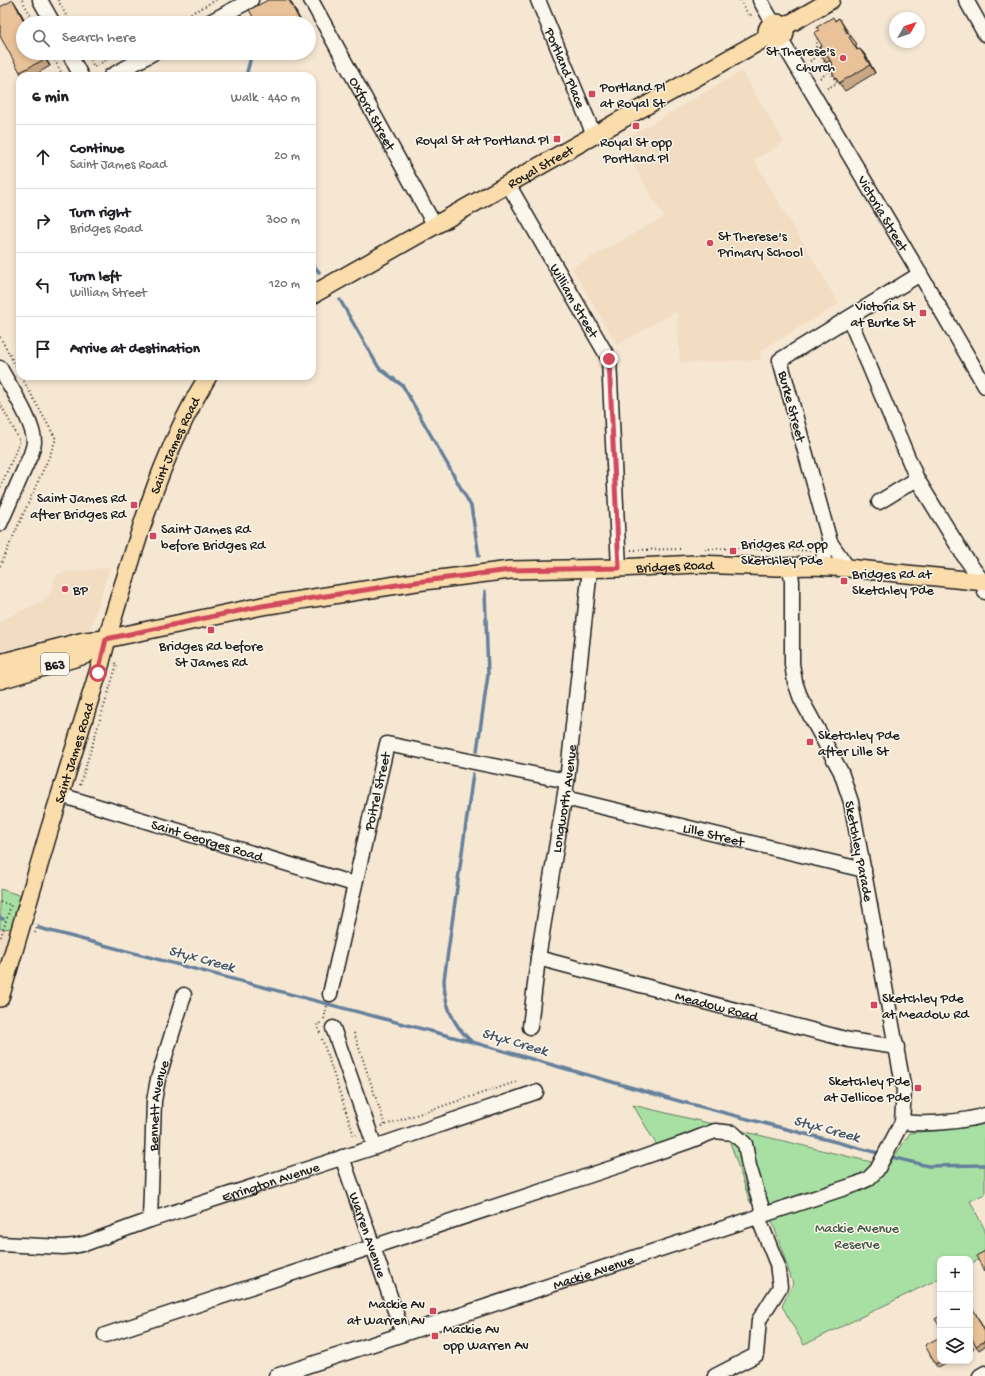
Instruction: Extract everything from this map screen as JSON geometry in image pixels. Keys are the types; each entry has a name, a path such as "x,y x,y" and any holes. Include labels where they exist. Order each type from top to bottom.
{"main road":[{"name":"Royal Street","path":"316,293 832,0"},
{"name":"Saint James Road","path":"0,998 100,666 106,639 151,498 188,412 206,380"},
{"name":"Bridges Road","path":"0,663 84,641 106,639 262,606 416,582 510,570 590,569 696,564 819,567 848,568 984,585"},
{"name":"Bridges Road","path":"0,680 85,655 106,639"}],"street":[{"path":"40,0 49,16"},
{"path":"221,16 251,0"},
{"name":"Oxford Street","path":"311,0 435,226"},
{"name":"Portland Place","path":"538,0 594,135"},
{"name":"Victoria Street","path":"760,0 777,32 985,386"},
{"path":"966,0 985,34"},
{"path":"73,60 79,72"},
{"path":"118,72 140,60"},
{"name":"William Street","path":"508,184 609,359 619,568"},
{"name":"Burke Street","path":"848,568 830,542 780,360 920,274"},
{"path":"849,318 917,479 964,556 984,585"},
{"path":"0,368 25,413 33,431 34,444 0,524"},
{"path":"879,502 917,479"},
{"path":"819,567 830,542"},
{"name":"Sketchley Parade","path":"790,567 792,581 792,664 795,682 801,699 833,756 851,802 897,1047 904,1090 902,1122 892,1142"},
{"name":"Longworth Avenue","path":"530,1027 538,958 565,798 590,569"},
{"name":"Poitrel Street","path":"330,994 387,744 567,781"},
{"name":"Saint Georges Road","path":"60,795 354,884"},
{"name":"Lille Street","path":"565,798 864,870"},
{"name":"Meadow Road","path":"538,958 849,1040 897,1047"},
{"name":"Bennett Avenue","path":"150,1220 154,1101 158,1079 184,995"},
{"path":"328,1025 375,1147"},
{"name":"Errington Avenue","path":"0,1244 74,1246 87,1243 150,1220 375,1147 536,1092"},
{"path":"902,1122 917,1124 964,1119 985,1115"},
{"path":"105,1335 618,1166 715,1131 733,1134 745,1144 761,1216 778,1264 780,1287 758,1320 756,1355 715,1376"},
{"name":"Mackie Avenue","path":"276,1376 863,1182 877,1170 892,1142"},
{"name":"Warren Avenue","path":"342,1157 404,1334"},
{"path":"980,1376 985,1373"}],"path":[{"path":"22,0 30,16"},
{"path":"58,0 66,16"},
{"path":"187,16 216,0"},
{"path":"740,0 749,16 752,14"},
{"path":"810,61 813,60 819,34"},
{"path":"816,47 829,70 838,82 826,89"},
{"path":"55,60 61,72"},
{"path":"90,60 94,67 106,60"},
{"path":"829,70 831,68 834,73 836,72"},
{"path":"820,78 829,70"},
{"path":"0,337 16,367"},
{"path":"0,403 20,441 0,488"},
{"path":"699,549 738,548 814,551"},
{"path":"629,550 684,549"},
{"path":"80,785 117,664"},
{"path":"0,902 11,905 0,940"},
{"path":"35,933 39,922"},
{"path":"328,1025 330,994"},
{"path":"317,1024 354,1136"},
{"path":"354,1033 385,1125"},
{"path":"382,1126 516,1082"}],"shaded area":[{"name":"St Therese's Primary School","path":"742,71 784,142 754,160 839,304 760,351 761,360 680,363 677,311 617,345 572,268 664,217 620,142"},
{"path":"110,567 90,629 0,651 0,621 48,598 57,574"},
{"path":"0,924 21,928 0,998"}],"green space":[{"path":"0,889 29,898 21,928 0,929"},
{"name":"Mackie Avenue Reserve","path":"633,1105 888,1166 910,1133 981,1125 985,1123 985,1194 970,1201 985,1230 985,1256 973,1262 973,1256 937,1256 937,1279 804,1345 782,1306 793,1284 773,1223 750,1202 728,1136 662,1154"}],"building":[{"path":"13,0 21,16 16,16 16,60 43,60 20,72 0,36 0,7"},
{"path":"268,0 289,0 297,16 253,16 249,10"},
{"name":"St Therese's Church","path":"833,17 835,21 839,18 847,33 848,32 851,36 849,37 857,50 860,49 870,65 839,83 829,67 833,65 825,52 821,55 817,49 822,46 814,33 819,30 817,27"},
{"path":"985,1251 985,1272 976,1256"},
{"path":"973,1309 985,1332 985,1341 976,1346 973,1340"},
{"path":"937,1339 937,1363 935,1364 925,1345"}],"waterway":[{"path":"247,72 250,60"},
{"path":"316,269 319,272"},
{"path":"340,300 379,368 403,386 471,506 479,556"},
{"path":"477,751 488,675 485,591"},
{"path":"471,1041 459,1028 451,1014 444,989 444,980 473,774"},
{"name":"Styx Creek","path":"39,928 472,1042 679,1101 882,1154"},
{"name":"Styx Creek","path":"888,1156 928,1166 985,1165"}],"place":[{"name":"St Therese's Church","path":"843,58"},
{"name":"Portland Pl at Royal St","path":"592,94"},
{"name":"Royal St opp Portland Pl","path":"636,126"},
{"name":"Royal St at Portland Pl","path":"557,139"},
{"name":"St Therese's Primary School","path":"710,243"},
{"name":"Victoria St at Burke St","path":"923,313"},
{"name":"Saint James Rd after Bridges Rd","path":"134,505"},
{"name":"Saint James Rd before Bridges Rd","path":"153,536"},
{"name":"Bridges Rd opp Sketchley Pde","path":"733,551"},
{"name":"Bridges Rd at Sketchley Pde","path":"844,581"},
{"name":"BP","path":"65,589"},
{"name":"Bridges Rd before St James Rd","path":"211,630"},
{"name":"Sketchley Pde after Lille St","path":"810,742"},
{"name":"Sketchley Pde at Meadow Rd","path":"874,1005"},
{"name":"Sketchley Pde at Jellicoe Pde","path":"918,1088"},
{"name":"Mackie Av at Warren Av","path":"433,1311"},
{"name":"Mackie Av opp Warren Av","path":"435,1336"}],"route":[{"path":"98,673 106,639 262,606 416,582 510,570 619,568 609,359"}]}
